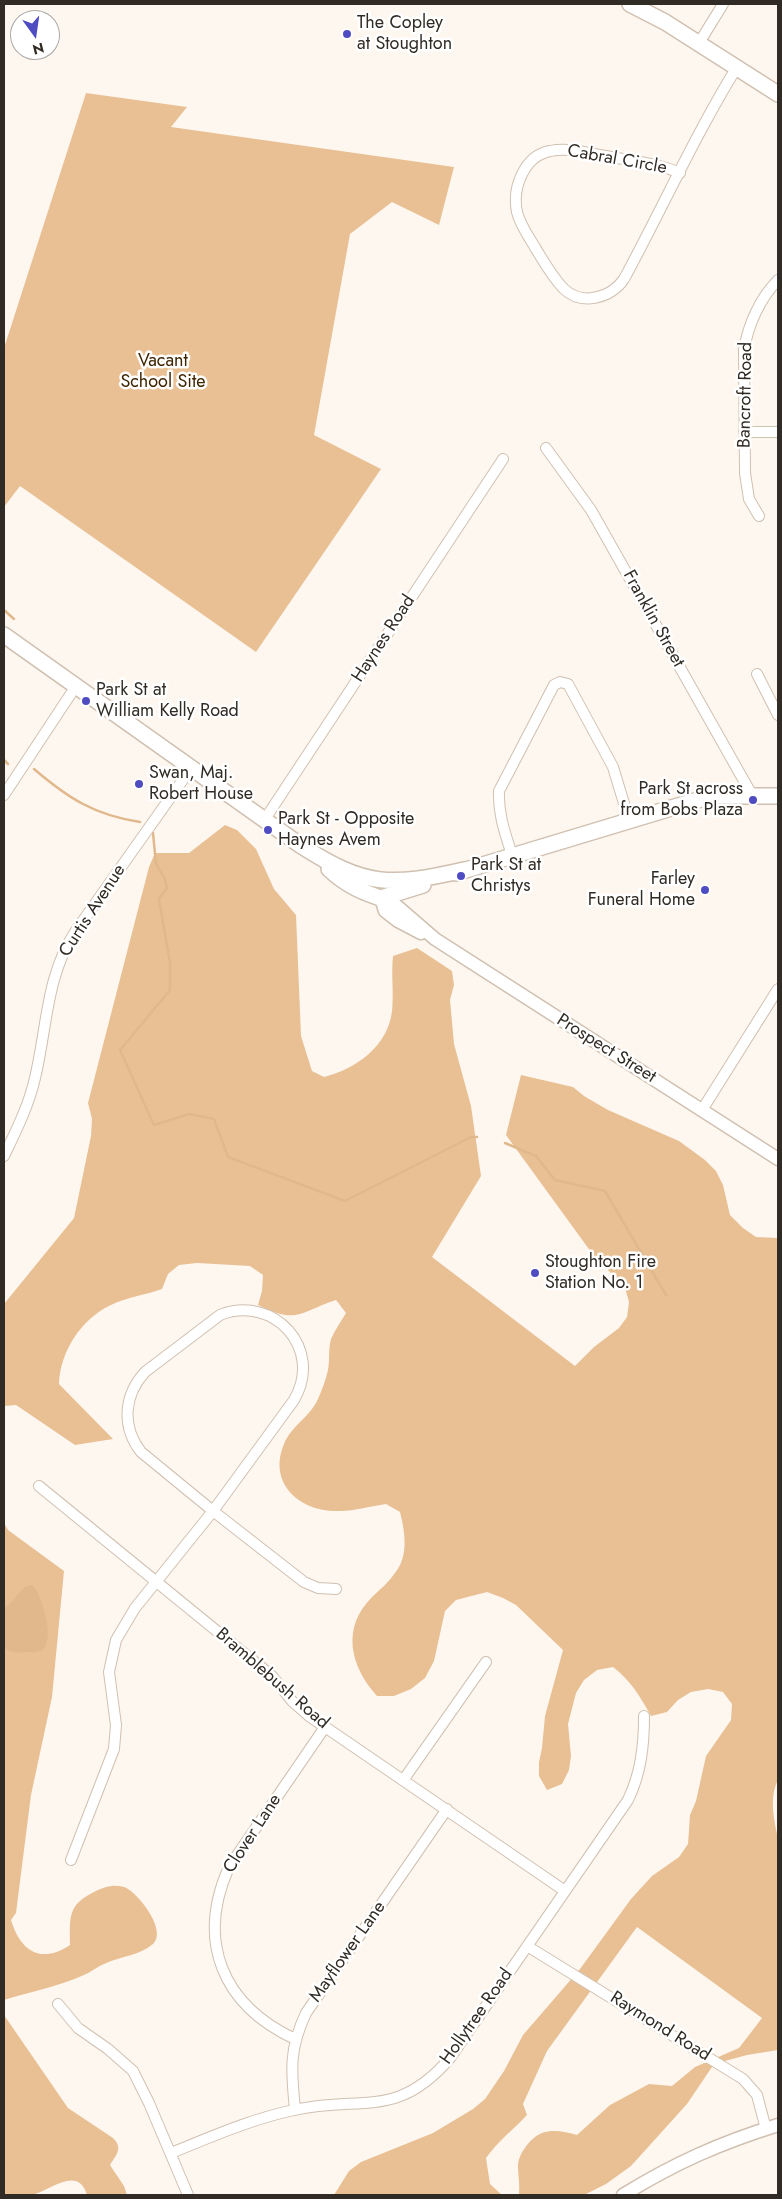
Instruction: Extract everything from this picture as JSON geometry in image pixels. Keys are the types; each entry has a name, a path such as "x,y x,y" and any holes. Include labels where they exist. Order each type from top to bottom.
{"main road":[{"path":"630,4 665,22 778,94"},
{"path":"4,635 314,854 348,872 382,882 428,878 464,870"},
{"path":"314,854 338,877 368,895 397,896 464,870 712,796 778,796"},
{"path":"382,882 397,896"}],"street":[{"path":"699,43 724,4"},
{"name":"Cabral Circle","path":"680,173 664,167 572,150 551,151 534,159 524,170 516,194 518,216 541,257 564,289 580,296 600,297 615,289 624,279 680,173 716,102 737,67"},
{"name":"Bancroft Road","path":"759,516 752,506 747,488 743,363 746,338 762,301 778,280"},
{"path":"744,432 778,432"},
{"name":"Franklin Street","path":"546,448 592,510 752,795"},
{"name":"Haynes Road","path":"265,819 503,459"},
{"path":"757,674 778,715"},
{"path":"512,855 501,821 500,791 554,685 560,682 568,684 613,767 629,820"},
{"path":"4,795 76,686"},
{"name":"Curtis Avenue","path":"4,1156 30,1095 39,1061 48,1000 56,970 64,950 192,767"},
{"name":"Prospect Street","path":"435,939 412,919 397,896 384,911 398,921 435,939 778,1159"},
{"path":"702,1110 778,989"},
{"path":"71,1860 114,1749 116,1725 109,1678 113,1647 124,1624 213,1511 289,1406 301,1382 302,1357 292,1334 277,1320 254,1310 234,1310 212,1320 145,1372 134,1387 128,1406 129,1430 141,1452 213,1511 304,1582 318,1588 336,1590"},
{"name":"Bramblebush Road","path":"39,1486 272,1676 297,1706 564,1891"},
{"path":"404,1779 486,1662"},
{"name":"Hollytree Road","path":"171,2153 266,2116 316,2106 388,2101 403,2096 423,2085 450,2058 632,1792 642,1754 644,1716"},
{"name":"Clover Lane","path":"294,2039 260,2020 246,2007 234,1991 224,1974 218,1956 215,1917 222,1882 228,1867 325,1727"},
{"name":"Mayflower Lane","path":"295,2110 292,2067 294,2039 314,2000 447,1809"},
{"name":"Raymond Road","path":"527,1946 743,2079 757,2095 772,2127"},
{"path":"58,2004 78,2028 108,2049 133,2072 149,2103 188,2195"},
{"path":"623,2195 669,2168 708,2149 772,2127"}],"green space":[{"name":"Vacant School Site","path":"86,93 187,107 171,127 454,167 439,225 392,202 350,234 314,435 381,469 256,652 20,486 4,507 4,348"},
{"path":"225,825 237,830 256,849 274,889 296,915 301,1036 312,1071 324,1077 336,1073 359,1062 377,1045 389,1024 392,1011 393,956 417,948 452,971 454,985 450,1000 454,1044 471,1106 481,1176 432,1257 575,1366 594,1347 619,1328 627,1317 629,1302 625,1288 591,1252 506,1135 521,1075 573,1087 608,1110 679,1141 705,1160 716,1171 723,1185 730,1215 743,1228 756,1237 778,1238 778,1780 773,1801 778,1838 778,2050 747,2055 714,2064 687,2104 631,2166 606,2184 584,2195 515,2195 519,2194 518,2166 520,2156 530,2142 538,2135 551,2131 577,2135 610,2105 649,2084 672,2086 695,2067 739,2048 762,2018 637,1927 547,2051 523,2104 527,2115 486,2158 490,2184 502,2195 334,2195 349,2171 361,2162 433,2133 473,2109 485,2099 504,2071 523,2035 580,1969 631,1899 652,1876 679,1857 688,1844 690,1815 696,1801 706,1756 731,1720 732,1704 723,1692 708,1689 691,1692 678,1700 667,1712 651,1716 635,1689 619,1672 613,1667 597,1670 584,1680 576,1693 568,1724 571,1756 569,1770 562,1784 547,1790 539,1776 539,1762 545,1716 563,1650 516,1605 487,1592 456,1600 445,1611 434,1661 425,1678 411,1689 394,1696 377,1696 360,1672 355,1660 353,1634 356,1621 362,1609 391,1578 400,1565 404,1552 404,1539 400,1512 386,1504 346,1511 312,1507 291,1493 284,1483 280,1472 280,1458 284,1444 291,1432 315,1405 325,1381 329,1366 331,1339 346,1313 336,1300 306,1312 291,1315 282,1314 258,1305 262,1291 263,1275 250,1266 197,1263 179,1265 168,1274 162,1289 117,1302 90,1319 74,1338 63,1360 59,1384 113,1439 75,1445 16,1405 4,1406 4,1304 74,1218 91,1136 92,1119 88,1103 149,867 155,853 189,853"},
{"path":"4,1523 8,1530 64,1571 52,1697 31,1795 16,1913 11,1920 15,1931 26,1946 33,1951 49,1954 59,1951 70,1945 70,1920 79,1902 97,1890 116,1886 124,1887 137,1896 154,1922 157,1938 148,1948 110,1961 84,1975 4,2000"},
{"path":"4,2015 68,2108 113,2138 116,2142 118,2151 110,2165 124,2186 127,2195 87,2195 83,2186 77,2182 70,2181 62,2182 31,2195 4,2195"}],"shaded area":[{"path":"32,1585 40,1598 46,1618 48,1637 46,1645 42,1650 36,1652 9,1651 4,1648 4,1608 23,1589"}],"waterway":[{"path":"4,610 14,619"},
{"path":"4,760 8,764"},
{"path":"34,769 58,789 82,804 109,815 140,822"},
{"path":"153,833 156,864 164,877 167,888 159,899 170,963 170,990 120,1050 154,1125 189,1114 214,1119 228,1157 345,1201 471,1137 477,1137"},
{"path":"505,1143 536,1156 555,1180 605,1191 666,1295"}],"place":[{"name":"The Copley at Stoughton","path":"347,34"},
{"name":"Park St at William Kelly Road","path":"86,701"},
{"name":"Swan, Maj. Robert House","path":"139,784"},
{"name":"Park St across from Bobs Plaza","path":"753,800"},
{"name":"Park St - Opposite Haynes Avem","path":"268,830"},
{"name":"Park St at Christys","path":"461,876"},
{"name":"Farley Funeral Home","path":"705,890"},
{"name":"Stoughton Fire Station No. 1","path":"535,1273"}]}
